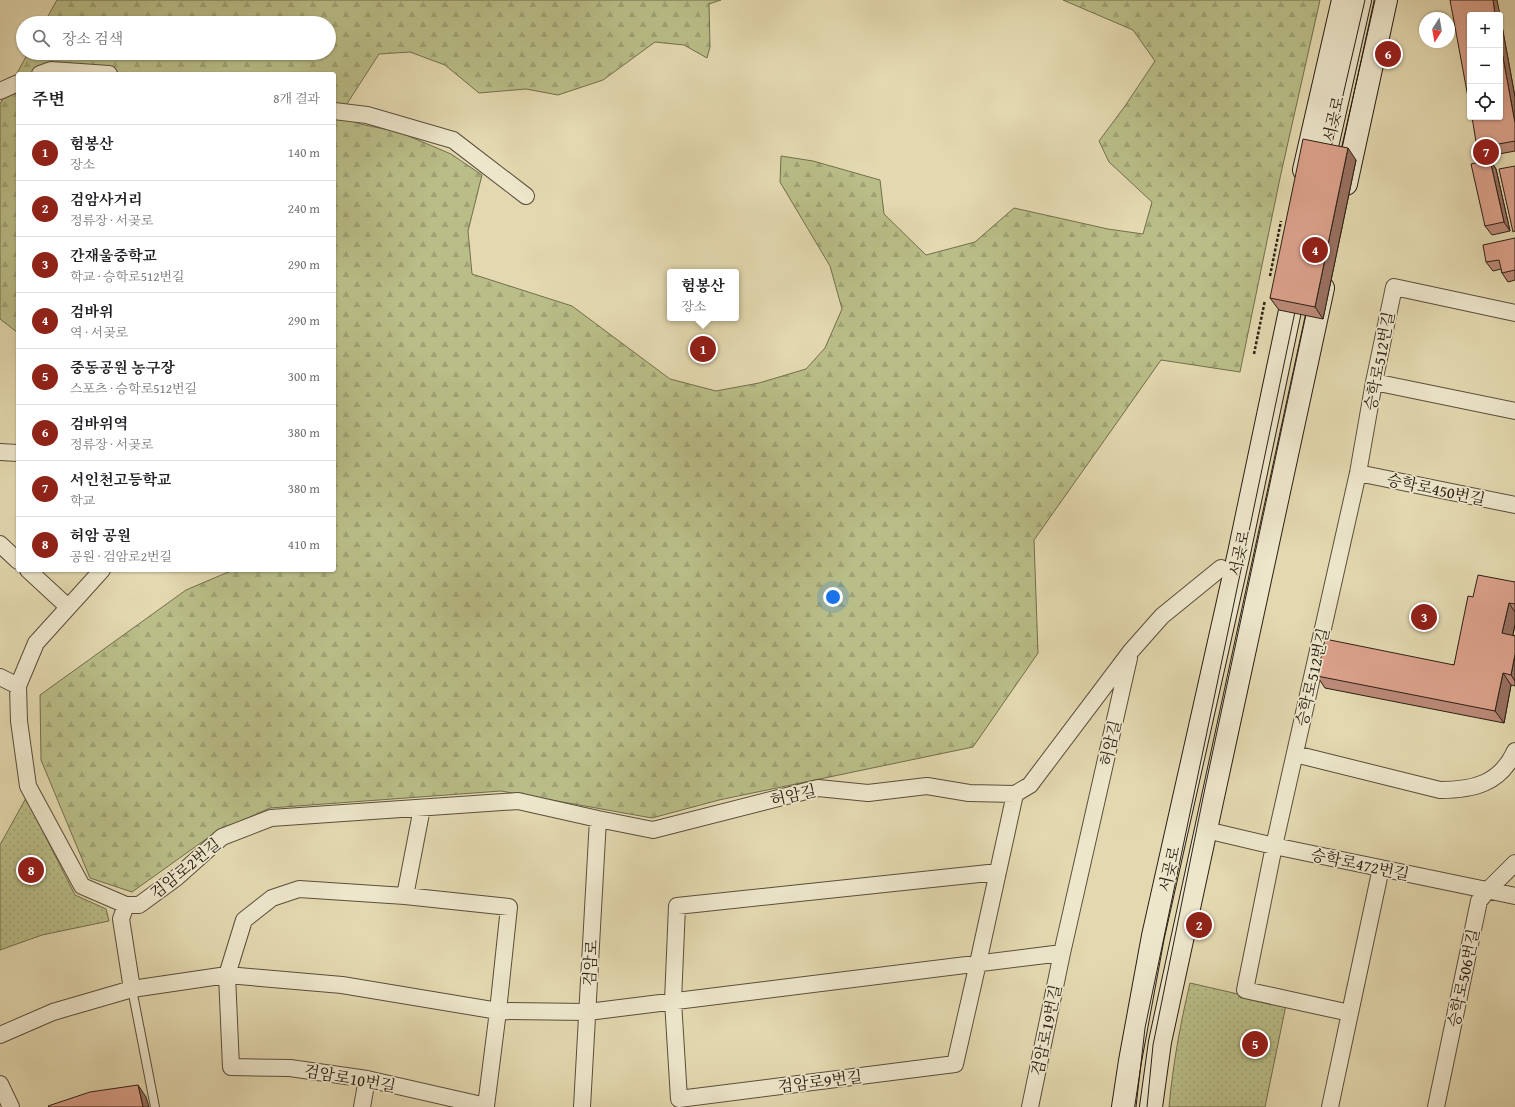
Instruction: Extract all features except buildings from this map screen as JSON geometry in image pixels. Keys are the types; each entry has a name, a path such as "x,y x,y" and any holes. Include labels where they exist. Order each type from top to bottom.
{"main road":[{"name":"서곶로","path":"1343,0 1308,191 1360,0"},
{"name":"서곶로","path":"1341,207 1386,0"},
{"name":"서곶로","path":"1113,1107 1114,1087 1122,1036 1285,267"},
{"name":"서곶로","path":"1123,1107 1153,936 1239,553 1268,411 1285,267"},
{"name":"서곶로","path":"1151,1107 1160,1042 1328,269"}],"street":[{"path":"45,72 50,70 80,72"},
{"path":"0,91 16,84"},
{"path":"336,111 367,115 453,140 526,196"},
{"name":"승학로512번길","path":"1350,1014 1245,990 1274,846 1358,473 1374,382 1394,287 1515,313"},
{"path":"1374,382 1515,411"},
{"path":"0,452 16,453"},
{"name":"승학로450번길","path":"1358,473 1515,505"},
{"path":"0,544 16,559"},
{"name":"허암길","path":"598,819 653,830 818,788 868,793 928,786 969,793 1015,794 1030,785 1131,651 1162,616 1221,568"},
{"path":"30,572 68,607"},
{"path":"100,572 36,643 18,686 19,721 28,786 82,886 126,905 121,919 132,989"},
{"name":"허암길","path":"1062,952 1131,651"},
{"path":"0,676 18,686"},
{"path":"1295,754 1440,790 1459,790 1482,785 1498,775 1511,760 1515,751"},
{"path":"978,963 1015,794"},
{"name":"검암로2번길","path":"126,905 139,905 176,878 222,837 271,818 518,801 598,819"},
{"path":"405,896 422,808"},
{"name":"검암로","path":"582,1107 598,819"},
{"name":"승학로472번길","path":"1206,830 1274,846 1515,896"},
{"name":"승학로506번길","path":"1436,1107 1479,901 1515,863"},
{"path":"1330,1107 1381,868"},
{"name":"검암로9번길","path":"978,963 954,1064 678,1099 673,1001 676,906 998,872"},
{"name":"검암로10번길","path":"299,889 405,896 509,906 486,1106 367,1078 290,1068 231,1067 227,975 244,920 272,898 299,889"},
{"path":"0,1035 53,1012 132,989 227,975 342,985 498,1010 588,1012 1062,952"},
{"name":"검암로19번길","path":"1030,1107 1062,952"},
{"path":"362,1107 367,1078"},
{"path":"0,1084 11,1107"}],"lane":[{"path":"132,989 155,1107"}],"path":[{"path":"1281,221 1285,267"},
{"path":"1254,354 1265,300"}],"green space":[{"path":"57,0 721,0 709,4 710,47 707,58 684,45 655,42 603,80 558,95 526,89 479,93 445,65 410,52 379,54 343,110 360,124 399,132 451,154 482,175 468,231 472,274 572,306 670,379 716,391 759,383 806,369 825,348 842,309 830,266 780,182 781,156 813,161 880,180 884,214 926,255 975,242 1014,208 1108,229 1143,234 1152,202 1109,162 1099,141 1125,106 1155,61 1133,30 1063,0 1320,0 1280,178 1240,372 1161,360 1034,540 1038,653 973,747 719,800 652,818 501,791 270,808 216,832 132,892 90,878 41,760 40,695 186,590 228,572 336,572 336,72 18,72 24,60 336,60 336,16 48,16"},
{"path":"16,75 16,331 0,319 0,104"},
{"path":"26,798 75,895 106,909 109,921 42,935 0,950 0,845"},
{"path":"1190,983 1286,1005 1265,1107 1169,1107 1177,1045"}],"tram line":[{"path":"1329,156 1365,0"},
{"path":"1339,159 1375,0"},
{"path":"1136,1107 1145,1028 1297,302"},
{"path":"1147,1107 1153,1045 1205,788 1308,305"}],"place":[{"name":"검바위역","path":"1388,54"},
{"name":"서인천고등학교","path":"1486,152"},
{"name":"검바위","path":"1315,250"},
{"name":"험봉산","path":"703,349"},
{"name":"간재울중학교","path":"1424,617"},
{"name":"허암 공원","path":"31,870"},
{"name":"검암사거리","path":"1199,925"},
{"name":"중동공원 농구장","path":"1255,1044"}]}
